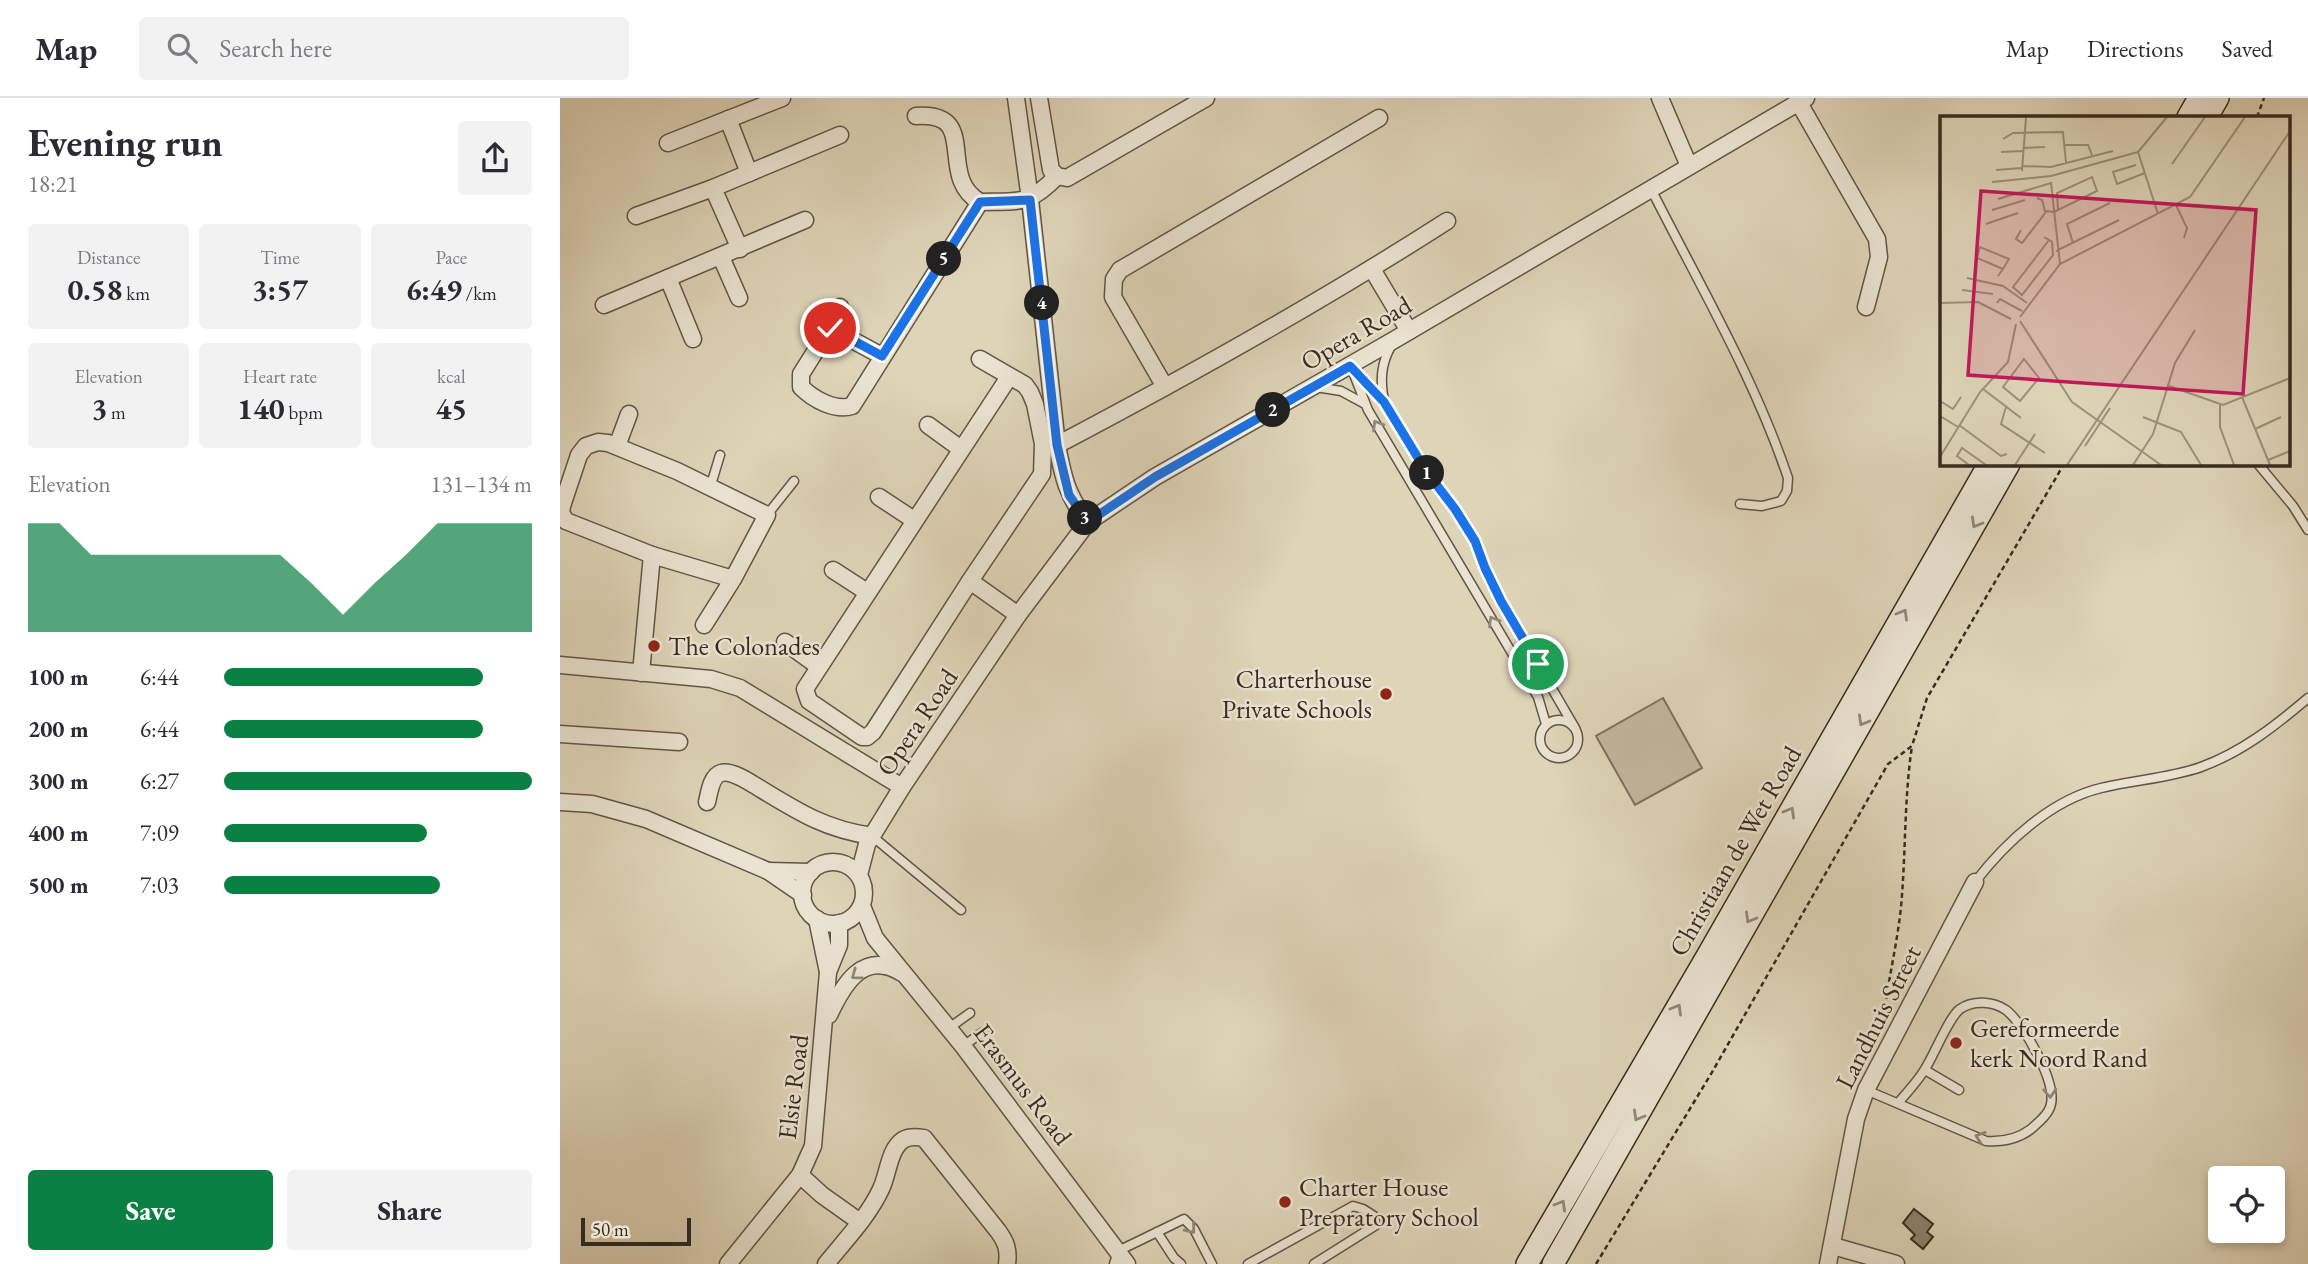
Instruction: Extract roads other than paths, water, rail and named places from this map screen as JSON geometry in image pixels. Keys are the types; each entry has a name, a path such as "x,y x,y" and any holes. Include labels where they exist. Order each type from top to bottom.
{"main road":[{"path":"2189,116 2199,98"},
{"path":"2208,116 2218,98"},
{"name":"Christiaan de Wet Road","path":"1527,1264 1988,466"},
{"name":"Christiaan de Wet Road","path":"1553,1264 2008,466"}],"street":[{"path":"668,143 782,98"},
{"path":"1016,98 1057,445 1069,495 1088,522"},
{"path":"1039,98 1051,170 1057,176 1067,178 1206,98"},
{"path":"1660,98 1689,166"},
{"path":"1802,100 1877,239 1879,257 1866,307"},
{"name":"Opera Road","path":"859,875 870,840 902,787 1018,615 1088,522 1155,477 1350,366 1802,100"},
{"path":"916,116 939,116 949,125 956,144 959,177 965,191 980,202 1030,200 1057,176"},
{"path":"1166,387 1113,297 1114,279 1120,270 1380,118"},
{"path":"728,119 749,173"},
{"path":"636,216 713,188 840,135"},
{"path":"713,188 740,249"},
{"path":"840,307 801,374 802,387 833,407 844,408 852,406 980,202"},
{"path":"604,305 805,220"},
{"path":"1057,445 1166,387 1372,270 1447,221"},
{"path":"721,257 739,298"},
{"path":"1372,270 1409,331"},
{"path":"668,278 693,339"},
{"path":"830,328 882,356"},
{"path":"980,359 1025,385 1035,404 1043,444 1042,474 873,732 862,737 809,701 805,690 818,666 1009,377"},
{"path":"617,446 629,414"},
{"path":"928,425 961,449"},
{"path":"705,625 733,579 767,515 677,471 608,443 591,443 579,455 561,513 566,521 652,555 733,579"},
{"path":"879,497 915,520"},
{"path":"641,673 652,555"},
{"path":"833,570 867,592"},
{"path":"970,581 1018,615"},
{"path":"785,642 818,666"},
{"path":"560,665 711,678 740,688 902,787"},
{"path":"560,734 679,742"},
{"path":"707,802 717,775 727,773 744,779 831,828 870,840"},
{"path":"560,802 592,804 646,819 768,871 803,895"},
{"name":"Opera Road","path":"838,863 870,840"},
{"path":"838,863 852,868 859,875 864,895 856,914 842,923 829,924 817,919 806,907 803,895 803,887 811,872 821,865 838,863"},
{"path":"768,871 811,872"},
{"name":"Landhuis Street","path":"1828,1264 1856,1119 1866,1090 1975,882"},
{"name":"Erasmus Road","path":"862,905 875,938 963,1046 1120,1260"},
{"name":"Elsie Road","path":"728,1264 800,1175 813,1146 828,972 817,919"},
{"name":"Erasmus Road","path":"842,923 875,938"},
{"name":"Elsie Road","path":"828,972 838,945 842,923"},
{"path":"825,1024 842,986 863,968 893,968 909,978"},
{"path":"826,1264 874,1204 895,1151 903,1140 916,1136 924,1138 1006,1243 1007,1264"},
{"path":"800,1175 860,1223"},
{"path":"1833,1246 1896,1264"}],"lane":[{"path":"1651,189 1714,309 1753,391 1788,478 1787,491 1782,501 1762,506 1740,504"},
{"path":"1384,402 1382,369 1385,356 1394,340"},
{"path":"1350,366 1384,402 1426,471 1475,541 1501,601 1575,727 1578,740 1573,752 1568,755 1556,757 1542,747 1541,735 1546,724 1538,697 1366,404 1350,366"},
{"path":"1314,386 1341,391 1366,404"},
{"path":"710,488 720,455"},
{"path":"2260,466 2293,506 2308,530"},
{"path":"767,515 794,481"},
{"path":"1975,882 1987,866 2048,811 2084,792 2197,769 2223,758 2247,746 2308,698"},
{"path":"1546,724 1558,720 1575,727"},
{"path":"870,840 961,910"},
{"path":"1866,1090 1986,1141 2000,1142 2026,1133 2042,1120 2051,1107 2050,1081 2029,1040 2006,1010 1986,1002 1965,1006 1956,1013 1924,1070 1899,1102"},
{"path":"949,1028 970,1013"},
{"path":"963,1046 983,1032"},
{"path":"1924,1070 1959,1090"},
{"path":"1248,1264 1353,1206 1374,1216 1376,1225 1314,1264"},
{"path":"1120,1260 1157,1232 1184,1220 1194,1229 1208,1262"},
{"path":"1157,1232 1181,1264"}],"place":[{"name":"The Colonades","path":"654,646"},
{"name":"Charterhouse Private Schools","path":"1386,694"},
{"name":"Gereformeerde kerk Noord Rand","path":"1956,1043"},
{"name":"Charter House Prepratory School","path":"1285,1202"}]}
